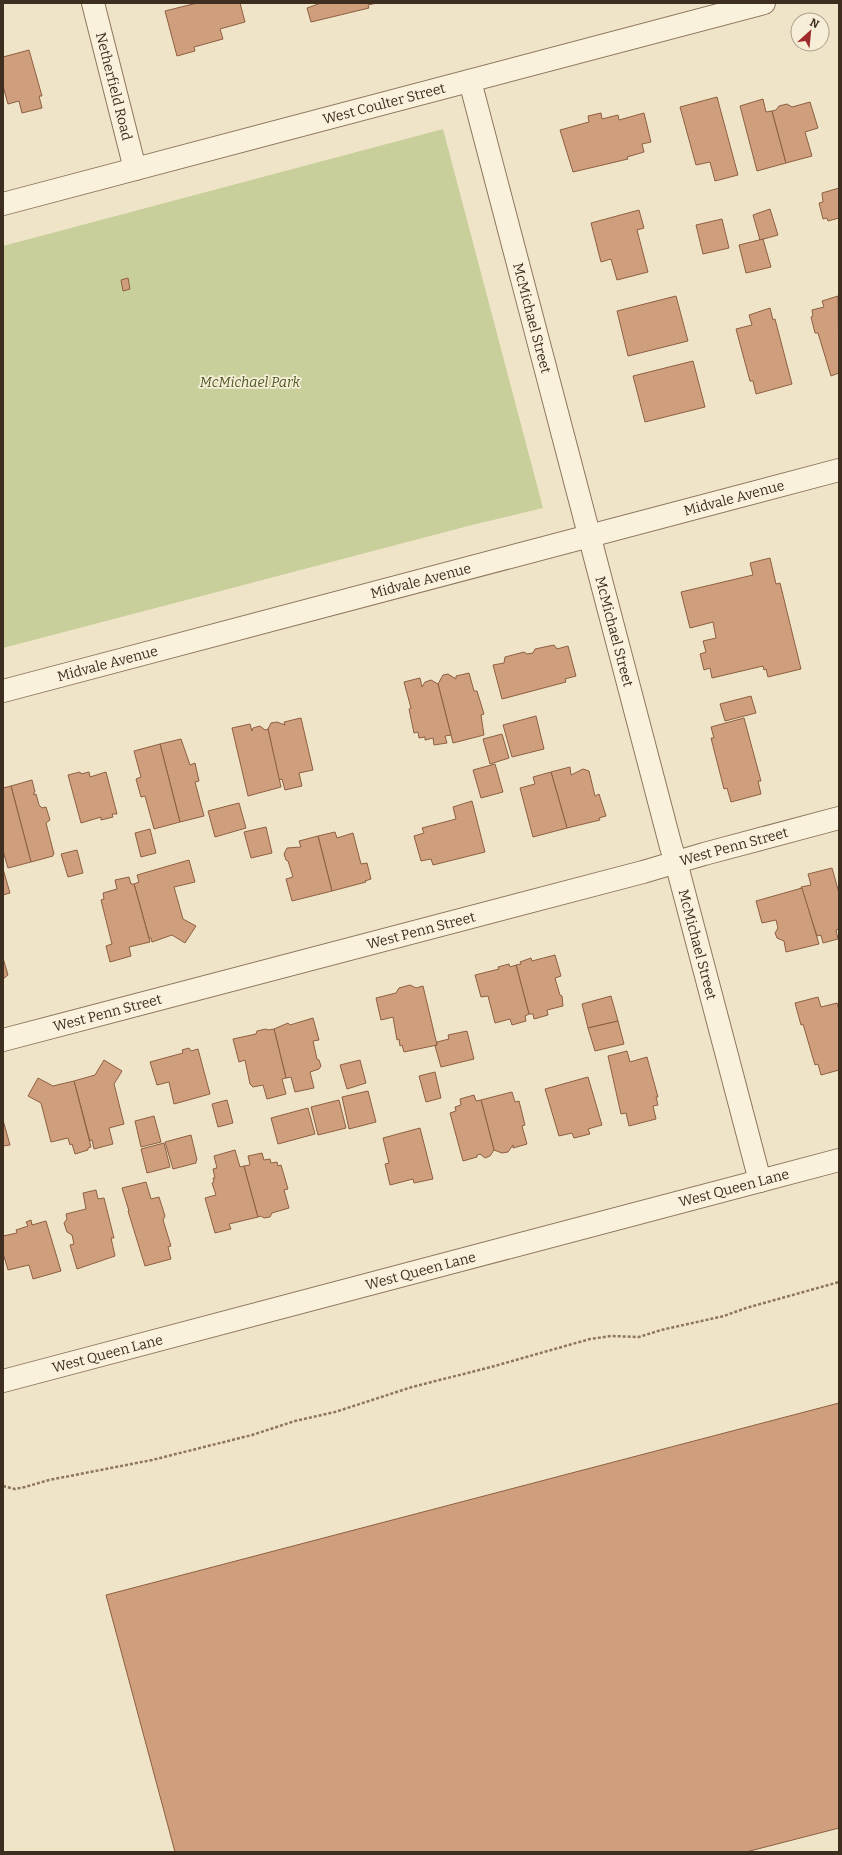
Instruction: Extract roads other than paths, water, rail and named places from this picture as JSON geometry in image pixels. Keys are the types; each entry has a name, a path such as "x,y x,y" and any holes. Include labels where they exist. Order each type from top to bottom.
{"street":[{"name":"Netherfield Road","path":"93,3 135,169"},
{"name":"West Coulter Street","path":"3,204 764,3"},
{"name":"McMichael Street","path":"470,81 670,847 676,862 760,1181"},
{"name":"Midvale Avenue","path":"3,691 839,470"},
{"name":"West Penn Street","path":"3,1040 839,818"},
{"name":"West Queen Lane","path":"3,1381 839,1160"}],"park label":[{"name":"McMichael Park","path":"250,382"}]}
